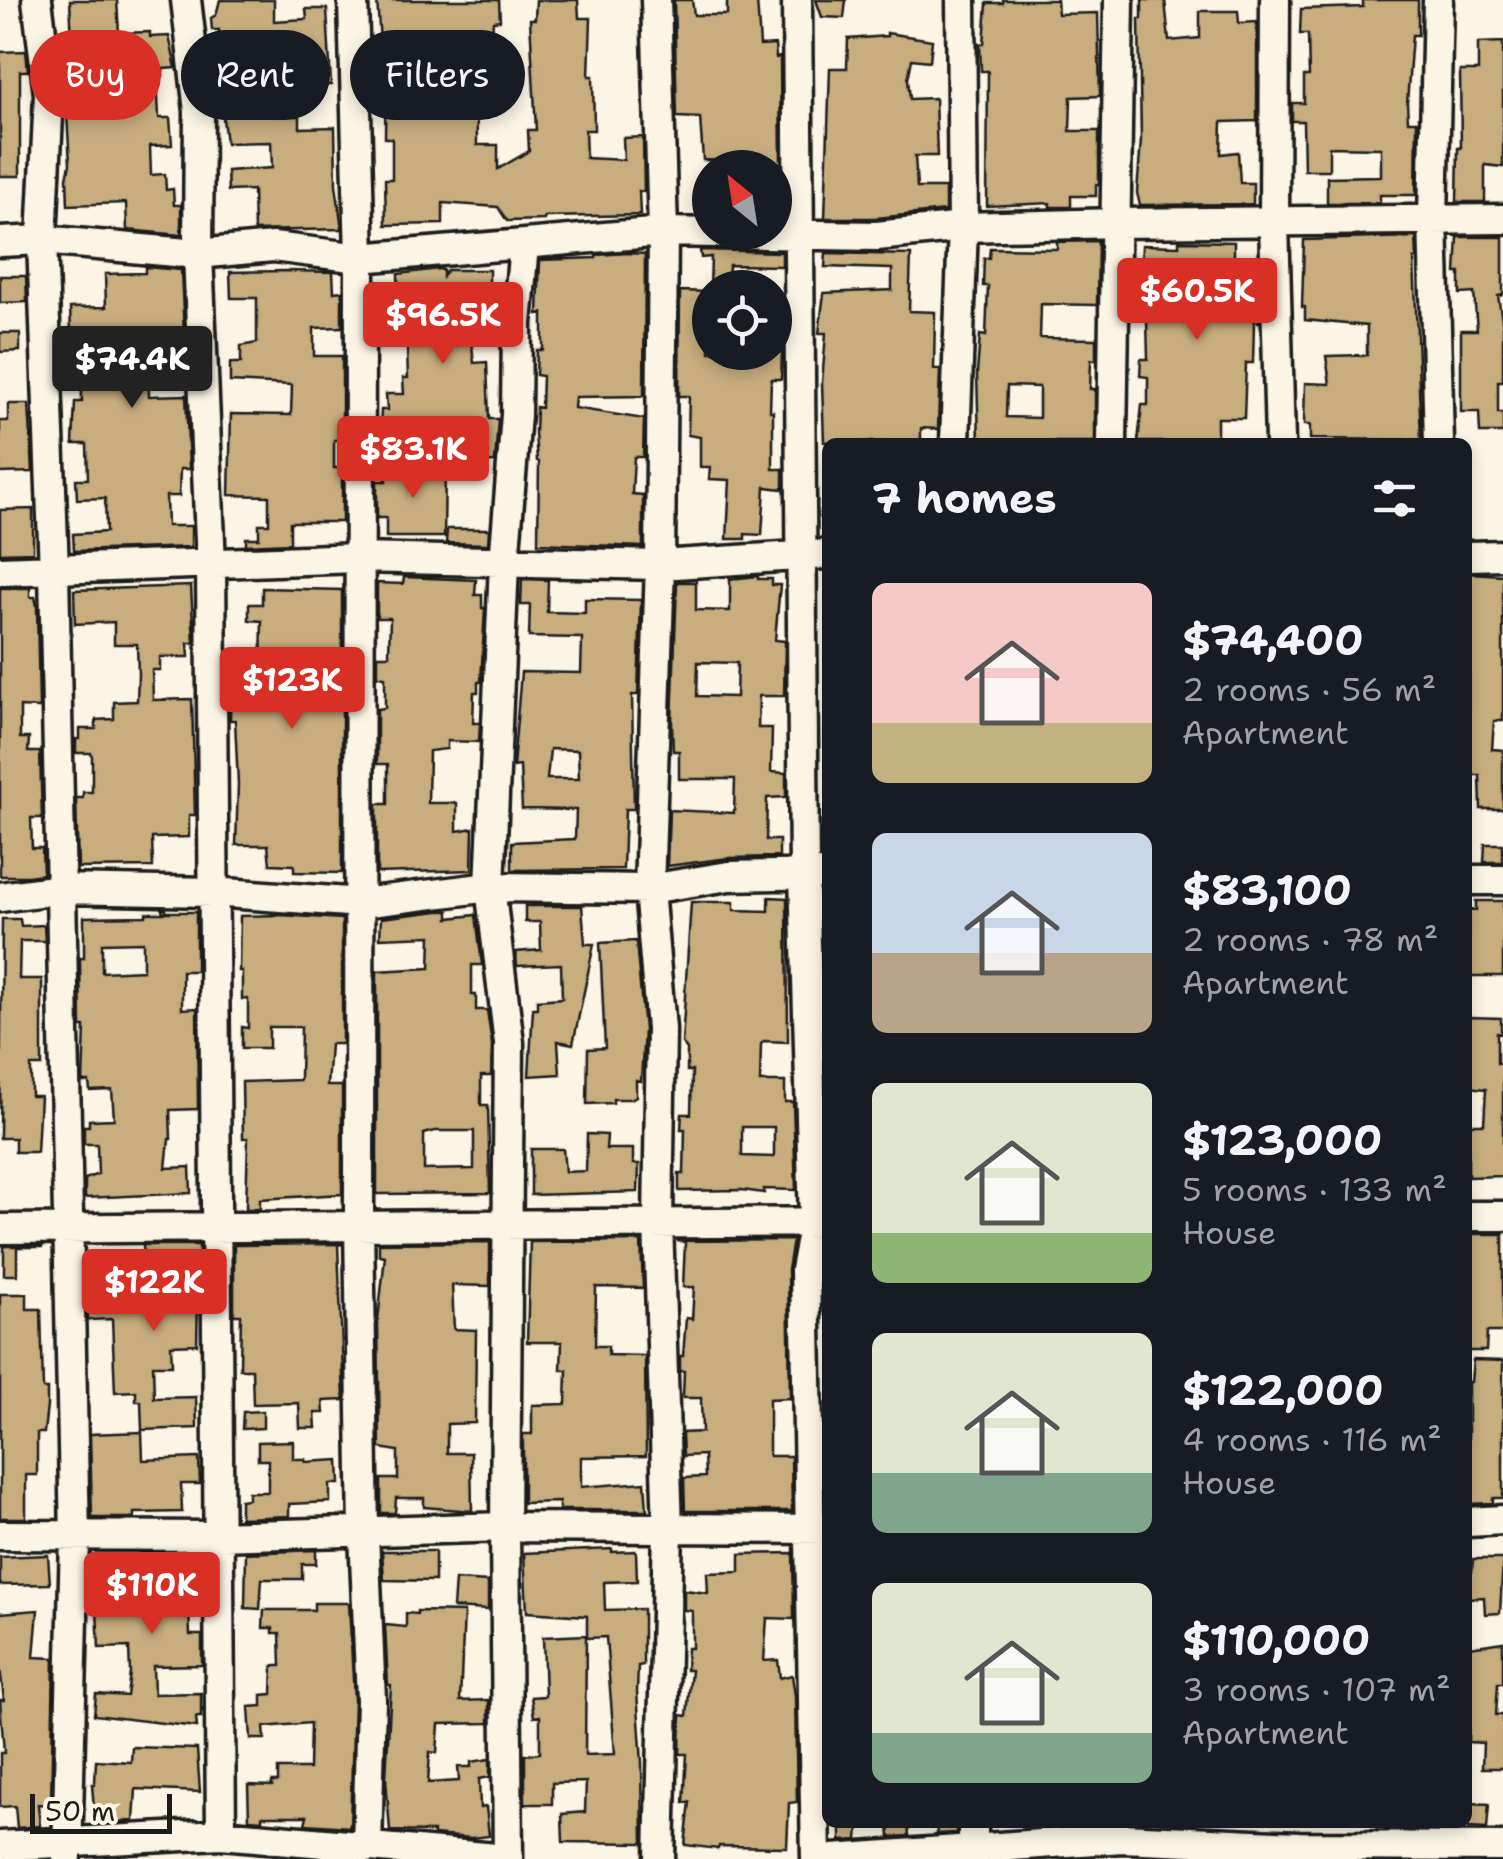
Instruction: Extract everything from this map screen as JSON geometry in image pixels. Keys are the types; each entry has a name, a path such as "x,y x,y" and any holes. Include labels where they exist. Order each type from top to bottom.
{"street":[{"path":"38,0 48,94 42,240 54,571 74,1538 66,1850"},
{"path":"186,0 199,111 198,254 211,565 221,1834"},
{"path":"354,0 360,258 359,1226 371,1700 367,1848"},
{"path":"656,0 663,232 660,565 649,889 661,1029 658,1223 668,1530 660,1859"},
{"path":"798,0 797,236 814,554 821,1222 805,1270 819,1529 816,1859"},
{"path":"955,438 963,227 961,0"},
{"path":"1112,438 1119,0"},
{"path":"1275,0 1274,221 1280,438"},
{"path":"1438,0 1433,219 1439,438"},
{"path":"0,242 42,240 198,254 273,247 360,258 663,232 877,236 963,227 1503,219"},
{"path":"0,1846 66,1850 221,1834 508,1859 505,1527 509,1044 490,887 504,563 524,245"},
{"path":"0,571 358,558 660,565 814,554"},
{"path":"1472,556 1503,555"},
{"path":"0,896 61,889 212,892 360,903 490,887 649,889 728,876 816,874"},
{"path":"1472,880 1503,880"},
{"path":"1472,1216 1503,1216"},
{"path":"0,1229 821,1222"},
{"path":"1472,1522 1503,1520"},
{"path":"0,1534 74,1538 505,1527 819,1529"},
{"path":"833,1859 973,1844 1121,1840 1443,1842 1503,1847"}],"building":[{"path":"70,0 117,0 119,30 71,30"},
{"path":"220,0 274,0 274,21 307,19 306,9 327,9 328,30 212,30 211,18 216,15"},
{"path":"377,0 499,0 500,20 493,21 492,30 379,30"},
{"path":"536,0 578,0 579,18 591,18 589,76 593,76 594,130 585,130 586,158 624,160 623,138 643,137 644,192 639,191 640,215 507,221 498,207 443,203 443,224 386,225 385,179 392,179 392,138 385,138 385,120 477,120 477,145 498,145 498,169 529,151 528,130 536,130 530,19 535,19"},
{"path":"674,0 692,0 694,15 727,15 727,0 757,0 760,46 775,45 776,58 780,57 781,150 702,150 700,118 677,117"},
{"path":"816,0 846,0 844,18 822,17"},
{"path":"1057,0 1058,14 1098,13 1100,96 1071,97 1070,131 1099,131 1099,185 1096,196 1071,196 1071,207 1050,207 1050,203 987,206 988,71 981,71 980,44 984,44 987,3"},
{"path":"1142,0 1165,0 1169,41 1200,38 1200,11 1238,11 1239,23 1257,22 1257,121 1222,122 1221,154 1238,152 1240,183 1253,183 1253,204 1140,205 1137,193"},
{"path":"1363,0 1418,0 1418,35 1412,35 1407,103 1408,121 1417,121 1416,195 1380,195 1380,203 1327,203 1327,177 1381,176 1381,148 1329,147 1329,170 1304,170 1303,121 1292,121 1292,103 1304,103 1304,76 1309,76 1308,34 1300,34 1301,9 1363,7"},
{"path":"887,33 932,40 930,61 912,59 908,79 910,99 935,98 937,156 915,156 917,188 945,188 945,211 825,218 830,68 847,68 848,39"},
{"path":"161,36 169,36 176,68 163,69 163,76"},
{"path":"1503,42 1503,167 1485,165 1485,202 1457,202 1460,71 1478,71 1478,43"},
{"path":"26,51 28,71 20,71 20,176 0,176 0,52"},
{"path":"170,118 172,145 150,146 151,175 165,174 166,190 173,189 174,205 181,205 181,235 127,230 126,203 68,205 67,120"},
{"path":"223,120 300,120 300,128 335,127 342,229 254,231 253,190 228,191 227,171 272,168 271,142 226,143"},
{"path":"1416,237 1421,438 1310,438 1310,425 1304,425 1305,383 1330,384 1326,356 1367,355 1367,326 1305,320 1304,240"},
{"path":"1458,237 1503,237 1503,295 1498,296 1503,326 1503,381 1498,381 1498,413 1503,413 1503,433 1480,433 1479,412 1461,412 1461,330 1477,330 1474,293 1460,294 1460,273 1456,273"},
{"path":"1098,241 1097,305 1041,304 1040,338 1096,339 1090,389 1095,389 1095,438 979,438 977,374 980,335 986,336 988,286 983,286 984,258 989,258 990,248 1057,249 1057,242","holes":["1007,386 1039,387 1039,418 1006,417"]},
{"path":"1179,241 1234,242 1234,271 1256,272 1259,322 1254,322 1253,363 1246,363 1244,418 1217,418 1217,438 1138,438 1142,405 1148,405 1148,377 1140,376 1141,359 1148,359 1147,319 1141,319 1142,302 1232,301 1141,275 1142,245 1179,246"},
{"path":"700,250 782,252 782,266 729,265 729,270 711,270 711,257 701,258"},
{"path":"826,253 911,255 909,311 935,312 934,369 940,369 938,429 921,428 921,438 824,438 826,333 819,333 824,293 892,290 892,269 825,267"},
{"path":"645,254 644,396 575,397 574,408 644,419 643,457 634,457 632,494 643,495 643,547 538,543 539,462 535,433 542,376 536,375 537,350 543,350 543,313 538,314 540,260"},
{"path":"145,267 181,270 185,358 148,359 149,396 186,395 189,469 180,469 179,496 166,496 167,526 191,526 191,547 74,551 73,534 106,532 105,498 77,499 76,479 88,479 87,444 73,444 75,402 82,402 79,331 71,331 70,308 106,307 105,274 145,273"},
{"path":"439,269 443,276 447,270 489,270 489,292 466,292 474,363 487,362 489,419 498,419 495,462 445,463 444,431 380,436 381,410 387,410 386,394 404,394 403,378 408,378 406,321 399,321 398,274"},
{"path":"230,272 333,272 334,292 342,291 342,327 314,328 314,356 342,356 342,440 334,440 334,468 342,468 342,522 290,522 290,543 246,545 246,538 259,538 259,524 269,524 269,496 229,495 231,414 291,415 292,385 230,382 230,363 241,363 241,346 257,343 257,298 231,298"},
{"path":"0,276 26,276 27,302 0,303"},
{"path":"680,291 692,291 692,370 781,370 781,379 771,379 770,411 773,469 783,469 783,489 765,487 762,535 727,539 730,480 709,479 710,467 700,467 700,437 688,435 689,396 679,396"},
{"path":"0,333 20,333 20,351 0,352"},
{"path":"8,404 29,404 33,472 0,473 0,421 8,421"},
{"path":"445,465 444,537 386,537 386,518 377,518 377,481 386,481 385,467"},
{"path":"33,509 33,552 0,553 0,510"},
{"path":"447,529 489,529 488,544 446,543"},
{"path":"1472,573 1503,575 1503,721 1494,721 1492,749 1503,750 1503,809 1481,809 1480,775 1472,775"},
{"path":"758,576 772,579 772,585 780,585 775,640 785,641 784,696 759,696 758,728 772,728 771,772 786,773 786,797 767,798 766,840 779,840 779,857 729,858 667,866 669,810 734,813 735,779 679,779 679,751 673,751 672,724 677,582 696,582 696,610 730,611 730,579","holes":["698,662 737,663 736,697 697,696"]},
{"path":"404,577 476,580 475,595 482,595 485,608 481,682 478,692 474,692 473,723 480,723 479,742 447,741 447,749 429,751 428,803 457,803 457,831 473,828 472,870 377,873 377,804 388,804 388,764 377,764 377,709 385,708 385,677 378,676 378,655 389,655 390,618 377,618 377,583 403,584"},
{"path":"522,579 548,580 547,612 585,613 585,599 641,600 638,695 632,695 634,809 625,809 623,869 512,870 512,842 575,839 576,810 522,809 520,766 513,767 521,672 581,673 582,638 529,637 530,605 521,605","holes":["550,749 578,750 579,779 547,779"]},
{"path":"191,586 194,643 188,643 189,657 160,657 160,670 152,670 153,700 192,699 195,815 189,815 189,837 152,838 153,867 78,868 76,798 83,798 83,792 92,792 92,756 76,753 76,739 80,739 80,729 96,729 96,720 114,719 114,702 137,701 138,674 137,644 114,644 114,622 75,624 74,590"},
{"path":"0,588 30,588 30,597 35,597 37,606 39,708 20,707 20,738 29,738 28,752 40,752 42,818 31,818 32,848 42,848 43,874 28,876 0,876"},
{"path":"262,588 342,590 342,665 333,665 333,702 342,703 342,873 294,872 294,865 270,864 268,845 236,845 238,784 235,720 230,720 231,675 247,675 247,666 261,666 262,621 249,620 249,604 262,604"},
{"path":"1485,844 1503,844 1503,862 1484,862"},
{"path":"769,897 787,898 788,1042 761,1044 760,1082 785,1082 785,1102 793,1102 796,1190 679,1191 679,1174 684,1174 682,1114 691,1114 692,1071 687,1071 687,1050 682,1043 691,902 734,902 734,910 769,911","holes":["742,1127 774,1127 774,1157 742,1156"]},
{"path":"1476,901 1503,901 1503,976 1472,976 1472,910 1476,910"},
{"path":"525,906 582,906 585,944 594,944 573,1044 558,1041 560,1074 529,1076 533,1008 537,1008 537,1000 562,998 561,964 517,966 516,952 541,950 540,922 525,922"},
{"path":"161,908 166,912 196,912 196,971 182,971 182,1009 197,1008 198,1109 170,1110 166,1168 190,1167 191,1193 85,1198 85,1179 98,1174 97,1144 84,1144 84,1126 89,1126 89,1120 114,1119 112,1090 90,1091 89,1082 83,1082 85,1027 81,1027 80,958 84,958 84,917 164,913","holes":["143,942 143,970 102,972 102,943"]},
{"path":"439,911 449,911 449,918 476,915 482,965 472,965 472,995 476,995 476,1010 487,1010 492,1044 491,1076 481,1076 481,1105 488,1105 490,1193 377,1194 377,971 430,968 431,936 380,938 381,918","holes":["474,1131 474,1169 424,1170 424,1134"]},
{"path":"240,916 342,919 342,1044 330,1044 327,1086 342,1086 342,1194 260,1199 260,1209 246,1209 248,1138 243,1138 242,1082 300,1080 301,1027 269,1027 269,1048 242,1048 242,1027 248,1028 248,999 242,999 239,971"},
{"path":"2,919 20,919 21,926 44,925 45,941 20,941 19,979 42,979 42,1066 31,1066 31,1096 40,1096 37,1152 15,1152 15,1138 0,1138"},
{"path":"636,941 644,1030 641,1081 636,1080 636,1096 631,1099 587,1104 588,1049 605,1048 600,943"},
{"path":"1472,1017 1501,1018 1497,1063 1503,1063 1503,1176 1472,1177 1472,1124 1484,1124 1486,1089 1472,1087"},
{"path":"587,1134 607,1135 606,1149 633,1149 633,1164 639,1164 638,1192 531,1195 531,1149 563,1149 565,1172 586,1171"},
{"path":"1472,1234 1503,1234 1503,1332 1487,1332 1486,1351 1472,1351"},
{"path":"793,1240 788,1270 790,1398 769,1399 769,1456 791,1456 792,1511 685,1511 684,1478 705,1477 704,1455 683,1456 682,1433 702,1432 701,1398 683,1398 680,1356 686,1318 692,1319 694,1287 683,1287 685,1242 677,1241"},
{"path":"641,1241 643,1288 596,1287 595,1346 608,1346 608,1355 645,1356 646,1456 581,1457 581,1487 645,1482 647,1510 559,1510 559,1502 523,1503 523,1434 532,1434 532,1405 566,1404 567,1370 561,1370 562,1342 527,1342 530,1242"},
{"path":"490,1242 490,1286 452,1285 454,1329 476,1330 475,1423 447,1424 447,1453 471,1453 472,1511 424,1507 424,1498 396,1498 395,1513 381,1513 381,1479 398,1479 398,1451 380,1448 378,1320 385,1256 379,1255 379,1243"},
{"path":"342,1244 338,1245 344,1400 323,1401 324,1413 315,1413 316,1428 300,1428 299,1403 253,1404 252,1369 240,1369 241,1315 234,1315 234,1245"},
{"path":"143,1245 199,1245 197,1344 171,1345 172,1365 153,1365 154,1398 196,1397 197,1428 142,1430 141,1401 136,1401 136,1391 115,1392 112,1319 88,1320 87,1290 170,1290 169,1258 144,1259"},
{"path":"4,1246 42,1247 17,1247 17,1275 4,1275"},
{"path":"0,1294 27,1294 27,1309 41,1309 47,1406 44,1433 37,1433 37,1475 26,1475 26,1518 0,1518"},
{"path":"1473,1360 1503,1361 1503,1498 1493,1498 1493,1503 1472,1504"},
{"path":"263,1411 263,1428 242,1429 243,1412"},
{"path":"142,1432 143,1460 199,1458 200,1484 181,1484 182,1512 92,1518 90,1434"},
{"path":"293,1441 293,1459 339,1460 340,1484 330,1484 330,1502 289,1504 289,1516 240,1518 240,1500 248,1499 248,1492 268,1492 268,1460 258,1460 258,1442"},
{"path":"316,1550 316,1564 302,1564 302,1579 262,1579 260,1609 245,1608 246,1553"},
{"path":"382,1551 435,1551 435,1581 384,1580"},
{"path":"636,1551 637,1581 604,1582 605,1610 643,1609 643,1665 638,1666 637,1692 643,1843 563,1842 562,1814 585,1812 586,1782 552,1783 552,1804 525,1804 525,1755 540,1753 540,1716 534,1717 531,1697 545,1696 543,1637 586,1635 585,1755 615,1754 606,1637 587,1638 587,1616 527,1612 524,1553"},
{"path":"139,1553 201,1553 202,1580 188,1581 190,1635 202,1635 202,1665 153,1666 154,1694 201,1693 197,1727 94,1715 96,1694 127,1696 130,1673 129,1647 99,1648 96,1592 104,1591 104,1586 125,1586 125,1576 140,1575"},
{"path":"793,1553 794,1619 767,1618 764,1661 778,1660 780,1678 792,1675 795,1696 797,1802 789,1803 787,1847 718,1849 685,1845 690,1802 684,1803 687,1754 680,1754 681,1715 687,1716 691,1670 686,1670 687,1648 692,1648 692,1611 684,1610 684,1590 708,1593 707,1573 740,1572 740,1554"},
{"path":"48,1555 50,1584 0,1585 0,1557"},
{"path":"1473,1559 1503,1559 1500,1613 1485,1614 1484,1597 1472,1598"},
{"path":"455,1580 488,1582 488,1610 453,1608"},
{"path":"314,1603 349,1603 354,1700 350,1827 305,1824 307,1816 249,1819 248,1785 272,1786 272,1782 278,1782 278,1769 309,1769 310,1723 264,1727 265,1739 251,1739 249,1707 262,1706 262,1695 272,1694 273,1666 281,1666 280,1633 263,1628 264,1610 314,1610"},
{"path":"38,1610 34,1657 54,1658 51,1805 38,1804 40,1826 17,1828 15,1806 0,1807 0,1753 4,1753 0,1700 4,1700 0,1613"},
{"path":"464,1612 460,1701 489,1700 489,1723 439,1724 437,1753 430,1752 428,1783 459,1781 458,1767 471,1767 471,1762 490,1759 490,1777 479,1779 480,1808 486,1807 489,1836 390,1831 386,1778 391,1685 385,1625 406,1627 406,1613"},
{"path":"1503,1642 1503,1683 1498,1683 1496,1715 1503,1715 1503,1768 1482,1768 1483,1743 1472,1742 1472,1647"},
{"path":"132,1747 197,1749 200,1792 136,1789 134,1821 95,1823 92,1784 96,1760 131,1762"},
{"path":"1472,1803 1489,1804 1487,1829 1468,1828 1472,1828"},
{"path":"841,1828 859,1828 858,1840 841,1841"},
{"path":"889,1828 908,1828 909,1836 890,1837"},
{"path":"936,1828 956,1828 956,1833 937,1834"}]}
